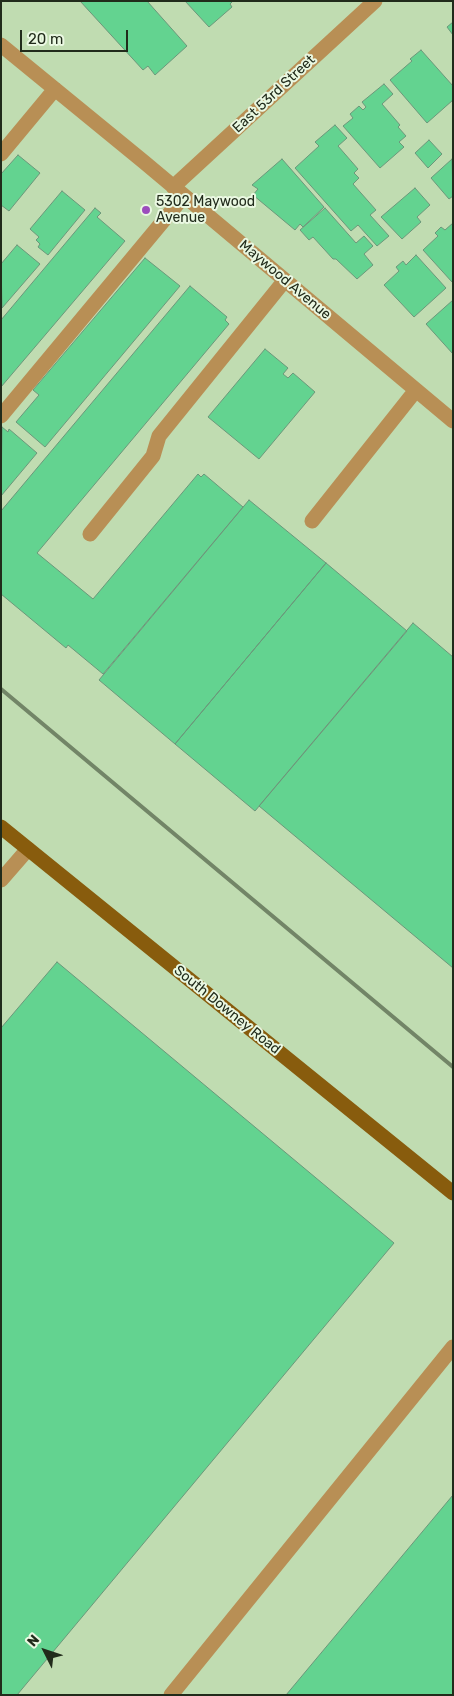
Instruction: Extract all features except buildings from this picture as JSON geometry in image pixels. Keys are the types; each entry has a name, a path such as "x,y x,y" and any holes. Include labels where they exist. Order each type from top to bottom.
{"main road":[{"name":"South Downey Road","path":"1,827 453,1193"}],"street":[{"name":"East 53rd Street","path":"1,416 178,191 375,1"},
{"name":"Maywood Avenue","path":"1,45 453,421"},
{"path":"1,154 55,89"},
{"path":"90,534 153,456 159,436 285,280"},
{"path":"312,521 416,390"},
{"path":"1,880 28,849"},
{"path":"177,1692 453,1347"}],"railway":[{"path":"1,689 453,1067"}],"place":[{"name":"5302 Maywood Avenue","path":"146,210"}]}
